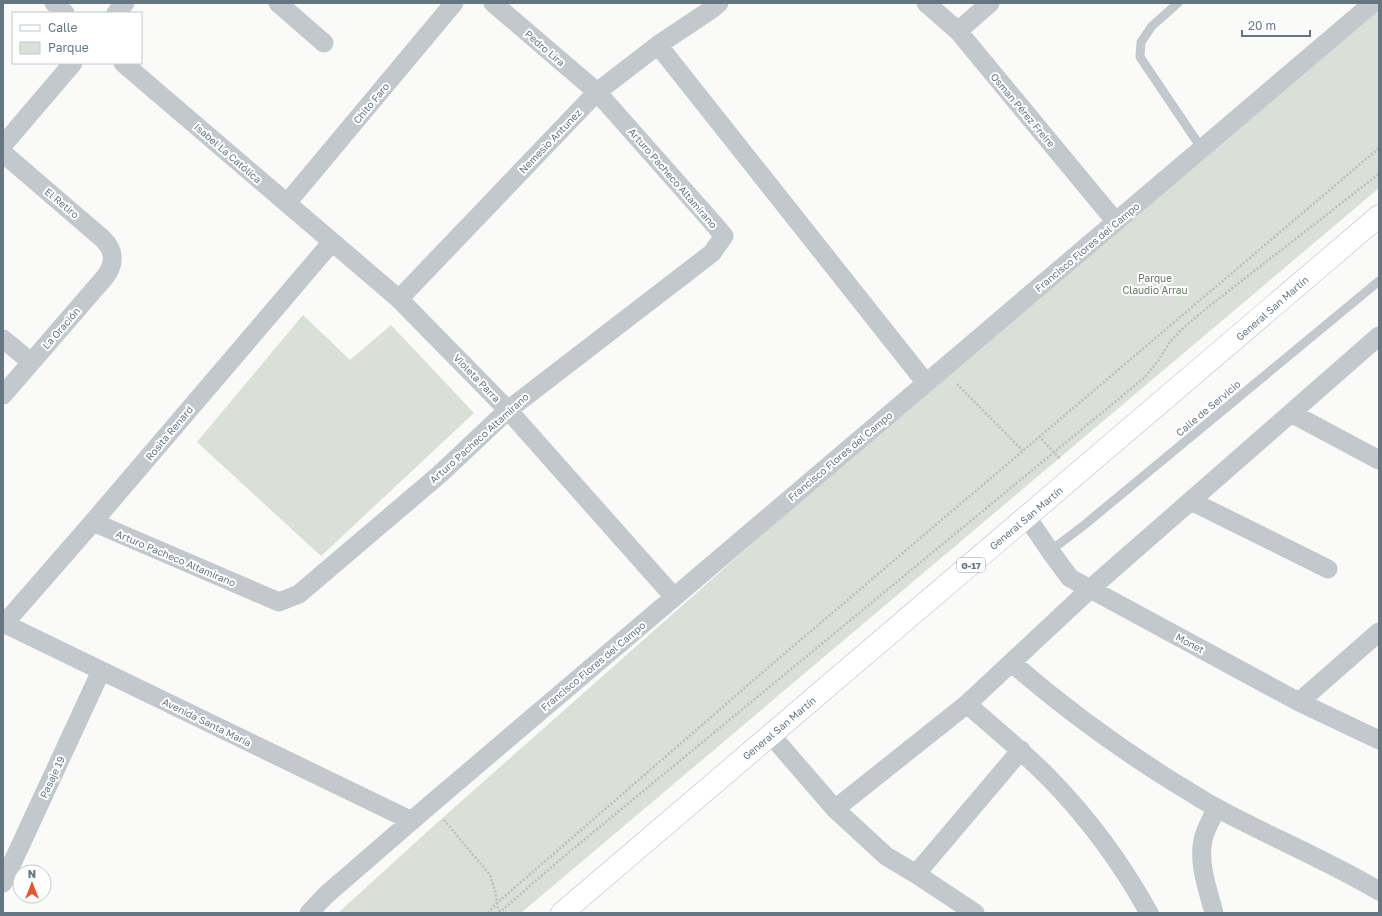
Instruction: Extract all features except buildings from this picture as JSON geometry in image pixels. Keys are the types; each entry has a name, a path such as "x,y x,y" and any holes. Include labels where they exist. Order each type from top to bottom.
{"main road":[{"name":"General San Martín","path":"562,913 1379,216"}],"street":[{"path":"54,3 64,12"},
{"path":"117,12 125,3"},
{"path":"278,3 324,43"},
{"name":"Chito Faro","path":"287,203 454,3"},
{"name":"Pedro Lira","path":"493,3 597,92"},
{"name":"Osman Pérez Freire","path":"926,3 958,31 1116,222"},
{"path":"958,31 990,3"},
{"name":"Francisco Flores del Campo","path":"309,913 326,895 431,804 1373,3"},
{"name":"Nemesio Antunez","path":"399,299 597,92 712,5"},
{"path":"658,45 926,383"},
{"path":"3,144 72,64"},
{"name":"Isabel La Católica","path":"125,64 332,242"},
{"name":"Arturo Pacheco Altamirano","path":"93,522 279,602 298,594 440,474 508,410 712,253 724,236 597,92"},
{"name":"El Retiro","path":"3,153 104,239 112,250 113,258"},
{"name":"Violeta Parra","path":"332,242 399,299 508,410 674,597"},
{"name":"Rosita Renard","path":"4,623 93,522 332,242"},
{"name":"La Oración","path":"3,395 105,277 112,264 113,258"},
{"path":"835,808 967,704 1090,589 1379,336"},
{"path":"3,338 31,362"},
{"path":"1291,413 1379,460"},
{"path":"1191,501 1328,569"},
{"name":"Monet","path":"1027,517 1050,552 1070,578 1298,702 1379,740"},
{"name":"Avenida Santa María","path":"4,623 412,821"},
{"path":"1298,702 1379,632"},
{"path":"1012,663 1049,694 1105,737 1146,765 1216,808 1334,866 1379,891"},
{"name":"Pasaje 19","path":"3,882 101,671"},
{"path":"967,704 1020,750 1050,779 1078,810 1122,868 1149,913"},
{"path":"771,735 835,808 886,856 916,874 974,913"},
{"path":"916,874 1020,750"},
{"path":"1214,913 1203,869 1201,850 1203,838 1216,808"}],"lane":[{"path":"1178,3 1148,31 1141,42 1140,57 1202,149"},
{"name":"Calle de Servicio","path":"1050,552 1379,281"}],"path":[{"path":"488,913 497,903 771,665 1379,148"},
{"path":"431,804 490,875 500,913 568,853 1144,378 1169,343 1182,329 1208,307 1379,174"},
{"path":"943,369 1022,450"},
{"path":"1039,436 1075,476"}],"green space":[{"name":"Parque Claudio Arrau","path":"1379,3 1379,188 521,913 338,913 439,821 1087,247"},
{"path":"303,315 350,360 391,325 474,413 321,556 197,442"}]}
